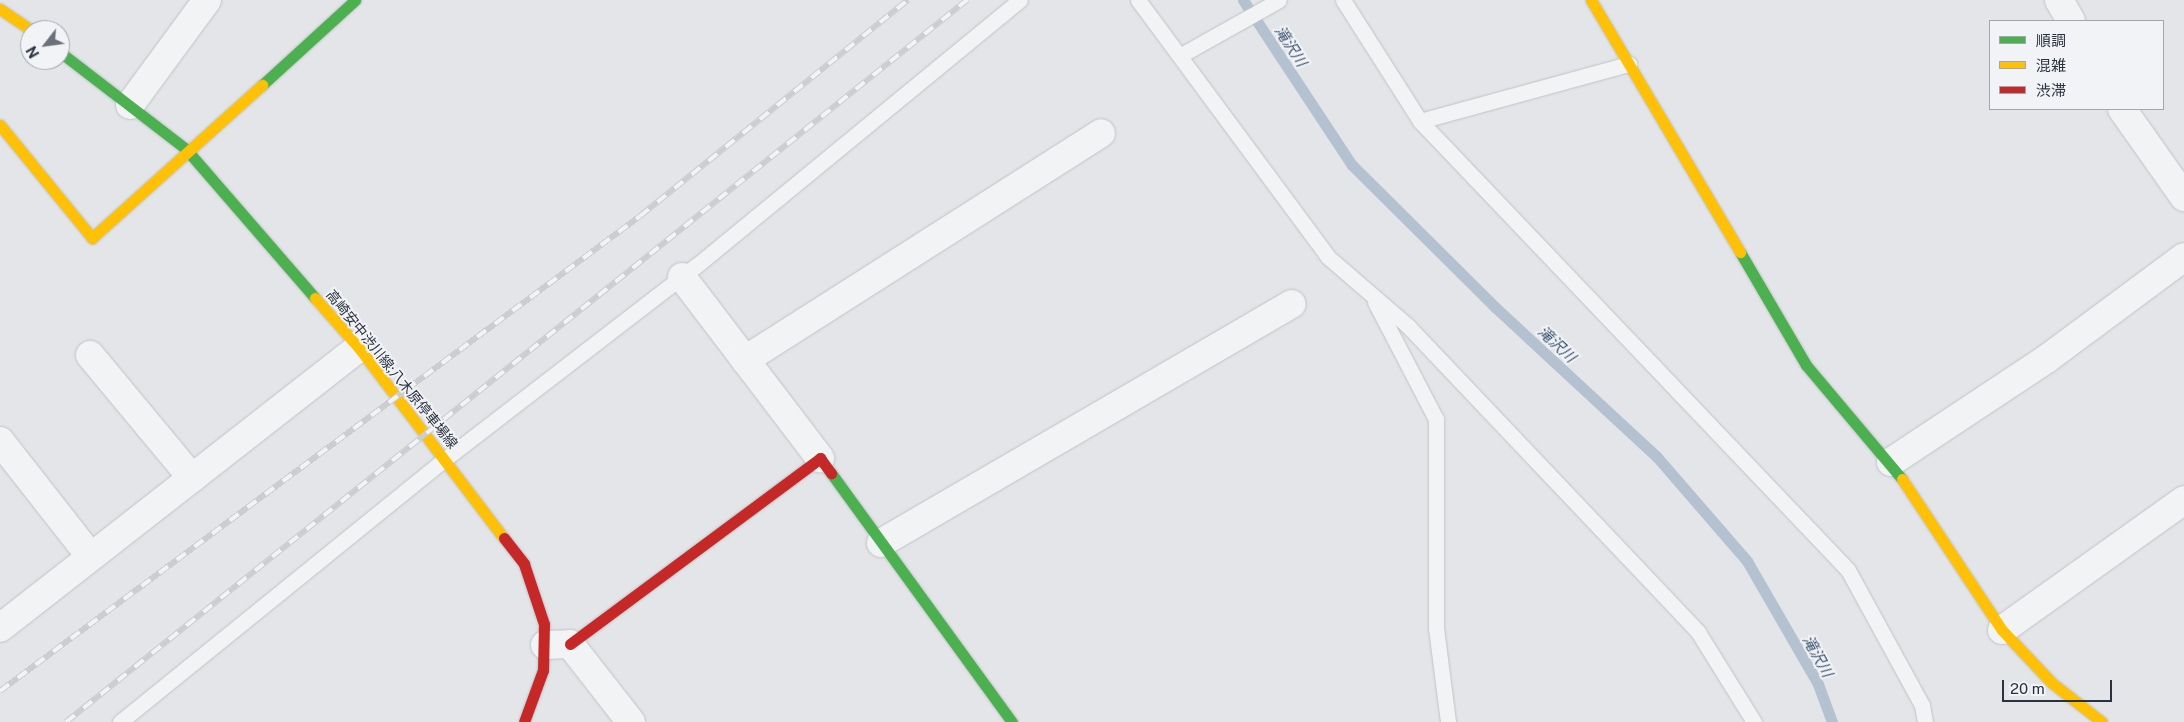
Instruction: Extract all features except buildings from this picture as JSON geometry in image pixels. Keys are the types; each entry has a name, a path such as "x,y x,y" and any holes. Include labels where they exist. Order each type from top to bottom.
{"street":[{"path":"130,105 207,0"},
{"path":"0,125 92,238 186,149 355,0"},
{"path":"1591,0 1806,365 1891,462 2002,630 2052,683 2102,722"},
{"path":"2059,0 2070,20"},
{"path":"0,9 20,23"},
{"name":"高崎安中渋川線;八木原停車場線","path":"70,60 186,149 359,348 524,564 544,624 557,645 543,670 524,722"},
{"path":"2123,110 2184,197"},
{"path":"745,360 1101,133"},
{"path":"1891,462 2048,358 2184,257"},
{"path":"682,277 820,458 1009,721"},
{"path":"881,544 1292,304"},
{"path":"0,628 359,348"},
{"path":"90,355 192,478"},
{"path":"0,441 91,557"},
{"path":"631,722 557,645 820,458"},
{"path":"2002,630 2184,500"}],"lane":[{"path":"120,722 444,459 682,277 1020,0"},
{"path":"1138,0 1181,55 1328,257 1408,326 1698,632 1754,722"},
{"path":"1344,0 1420,121 1848,570 1922,705 1925,722"},
{"path":"1181,55 1276,1"},
{"path":"1420,121 1629,64"},
{"path":"1370,292 1436,419 1436,628 1448,722"}],"waterway":[{"name":"滝沢川","path":"1243,0 1352,165 1495,307 1657,457 1747,561 1818,684 1832,722"}],"railway":[{"path":"0,691 640,216 908,0"},
{"path":"66,722 967,0"}],"traffic: fast":[{"path":"262,85 355,0"},
{"path":"70,60 186,149 315,298"},
{"path":"1740,252 1806,365 1902,479"},
{"path":"831,473 1012,722"}],"traffic: slow":[{"path":"1591,0 1740,252"},
{"path":"0,9 20,23"},
{"path":"0,125 92,238 262,85"},
{"path":"315,298 359,348 504,538"},
{"path":"1902,479 2002,630 2052,683 2102,722"}],"traffic: jam":[{"path":"570,644 820,458 831,473"},
{"path":"504,538 524,564 544,624 543,670 524,722"}]}
